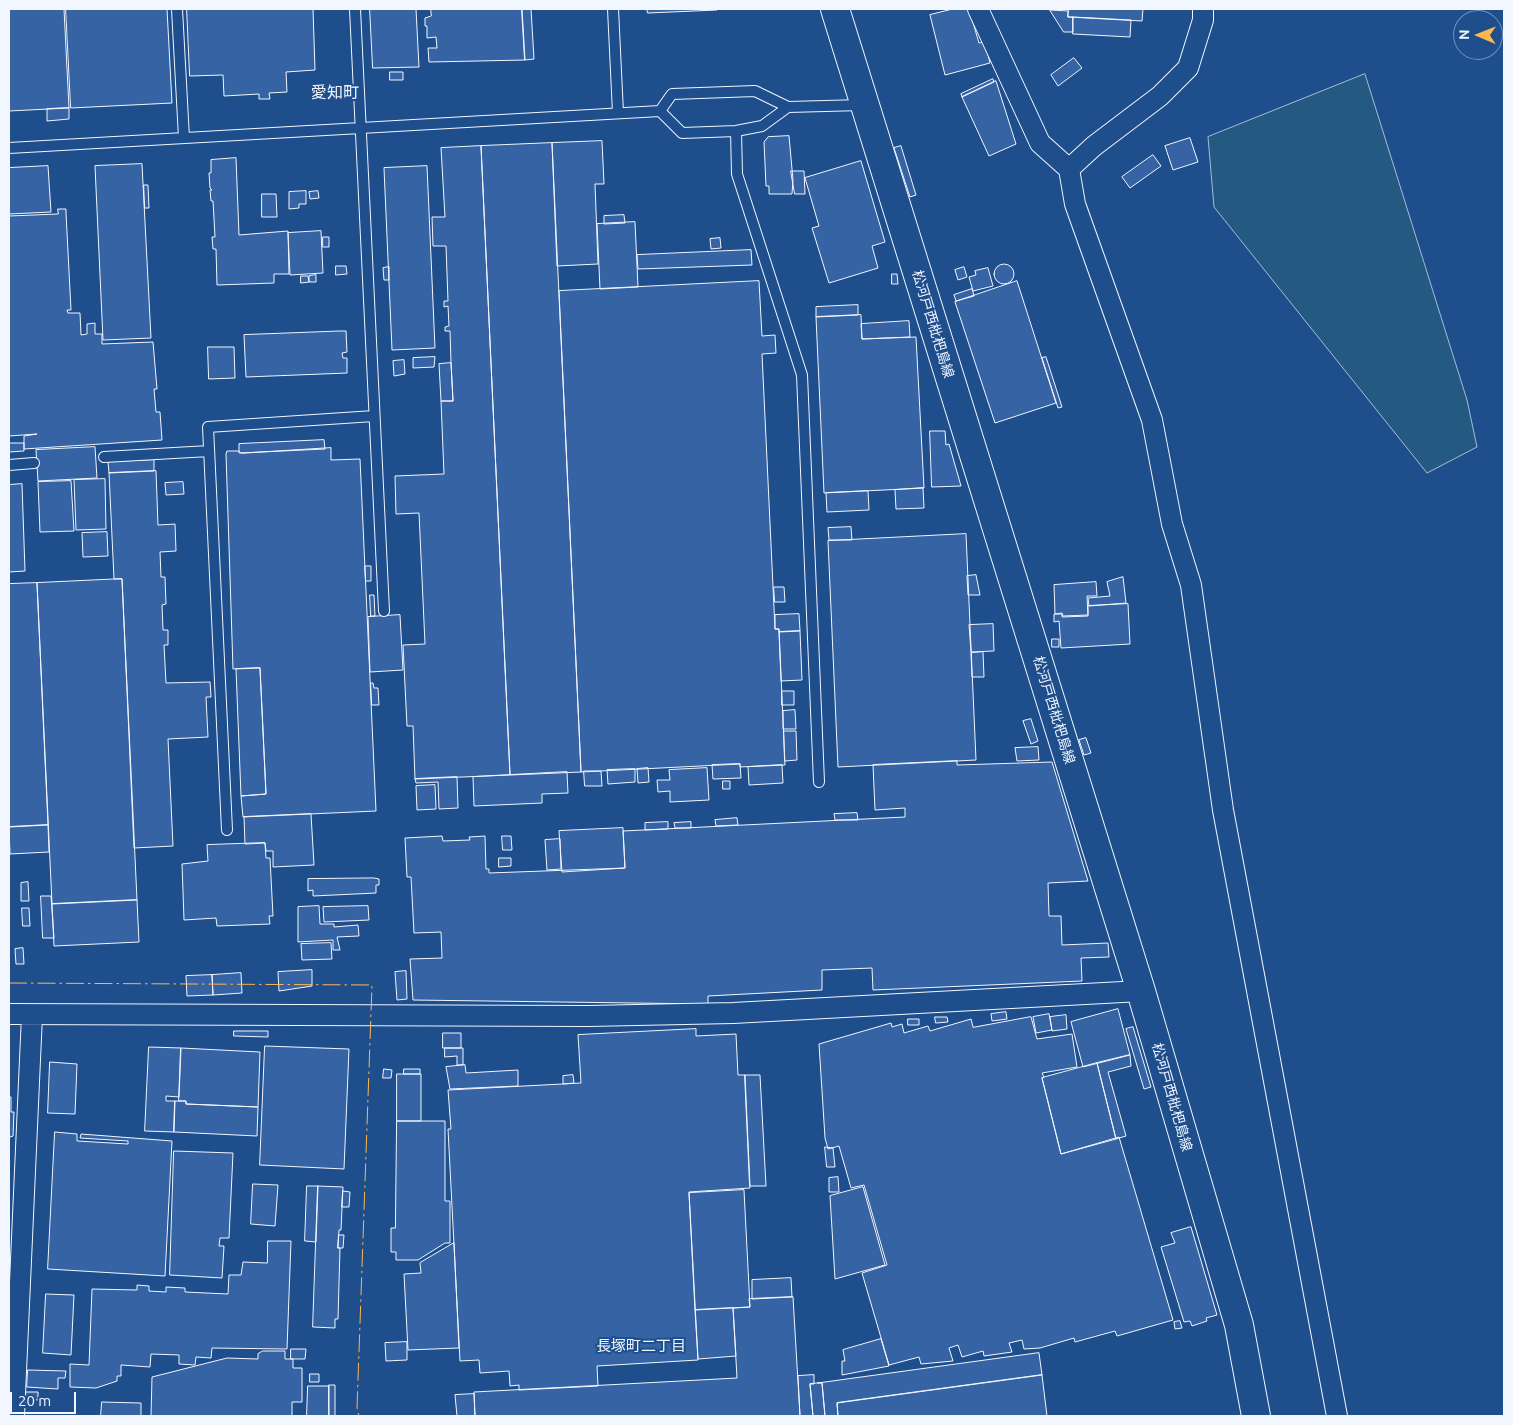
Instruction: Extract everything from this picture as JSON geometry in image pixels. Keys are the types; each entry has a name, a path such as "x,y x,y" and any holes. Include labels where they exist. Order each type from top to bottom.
{"main road":[{"name":"松河戸西枇杷島線","path":"835,9 1141,991 1238,1325 1256,1416"}],"street":[{"path":"978,9 1040,143 1069,169 1075,204 1152,420 1172,524 1191,585 1223,810 1337,1416"},
{"path":"1069,169 1094,146 1160,96 1188,68 1203,20 1203,9"},
{"path":"9,1014 588,1016 734,1013 1141,991"},
{"path":"14,1416 32,1015"}],"lane":[{"path":"178,9 184,138"},
{"path":"355,9 384,611"},
{"path":"612,9 618,113"},
{"path":"660,111 672,94 755,92 788,107 865,105"},
{"path":"9,148 660,111 682,133 736,131 762,126 788,107"},
{"path":"736,131 737,174 802,375 819,782"},
{"path":"227,830 208,427 374,416"},
{"path":"104,457 210,451"},
{"path":"9,465 34,463"}],"shaded area":[{"path":"1365,74 1467,400 1477,447 1427,473 1214,207 1208,137"}],"building":[{"path":"9,9 64,9 69,108 9,111"},
{"path":"66,9 167,9 172,103 71,108"},
{"path":"187,9 313,9 315,70 286,72 287,92 269,93 270,99 259,99 259,94 224,96 223,75 190,76"},
{"path":"370,9 416,9 419,67 373,68"},
{"path":"431,9 522,9 525,60 429,62 428,48 437,48 436,37 427,38 427,26 425,26 425,18 431,16"},
{"path":"522,9 531,9 534,59 525,60"},
{"path":"647,9 717,9 717,10 648,13"},
{"path":"953,9 969,9 979,43 985,42 990,63 945,75 930,15"},
{"path":"1069,9 1143,9 1142,21 1068,17"},
{"path":"1050,10 1068,11 1068,17 1073,17 1073,32 1064,32"},
{"path":"1073,17 1131,20 1130,37 1073,34"},
{"path":"1074,58 1082,68 1058,86 1051,75"},
{"path":"390,72 403,72 403,80 390,80"},
{"path":"993,79 994,82 962,97 961,94"},
{"path":"996,81 1016,144 989,156 962,97"},
{"path":"69,108 69,119 47,121 47,109"},
{"path":"789,136 793,180 792,194 769,194 769,186 766,186 764,142 768,137"},
{"path":"1190,138 1198,162 1173,170 1165,146"},
{"path":"602,141 604,184 595,184 598,264 557,266 552,143"},
{"path":"552,143 581,772 510,775 481,146"},
{"path":"481,146 510,775 415,779 413,726 407,726 403,645 425,644 419,513 396,514 395,476 444,474 441,401 453,401 450,331 445,331 445,327 449,326 448,306 444,307 444,301 448,301 446,246 433,246 432,217 445,217 441,148"},
{"path":"901,146 916,195 910,197 894,148"},
{"path":"1153,155 1161,166 1130,188 1122,177"},
{"path":"236,158 239,235 288,231 289,274 274,274 274,283 217,285 216,249 213,249 212,237 215,237 213,201 211,201 210,190 212,190 210,188 209,173 211,173 211,160"},
{"path":"861,161 885,242 872,246 878,268 829,283 812,228 819,226 805,178"},
{"path":"142,164 151,338 103,340 95,166"},
{"path":"48,166 51,212 9,214 9,168"},
{"path":"427,166 435,348 392,350 384,168"},
{"path":"791,171 804,171 805,194 795,194"},
{"path":"144,185 148,185 149,208 145,208"},
{"path":"306,191 306,204 299,204 299,208 289,209 289,192"},
{"path":"318,191 319,198 310,199 309,192"},
{"path":"262,194 276,194 277,217 262,217"},
{"path":"58,209 66,209 71,310 67,310 68,313 80,313 81,335 87,334 87,324 95,323 95,334 102,334 102,344 153,342 157,389 154,389 156,412 160,412 162,440 24,449 24,436 37,434 9,436 9,216 58,214"},
{"path":"624,215 625,223 604,224 604,216"},
{"path":"635,222 638,287 600,289 597,224"},
{"path":"321,231 323,273 290,275 288,233"},
{"path":"323,237 329,237 329,247 323,247"},
{"path":"720,238 721,248 711,249 710,239"},
{"path":"751,250 752,265 638,269 637,255"},
{"path":"1000,264 1008,264 1014,270 1014,278 1008,284 1000,284 994,278 994,270"},
{"path":"336,266 346,266 347,274 336,275"},
{"path":"389,267 389,280 384,280 383,268"},
{"path":"964,267 967,277 958,280 955,270"},
{"path":"988,268 993,286 973,291 969,277 976,275 975,271"},
{"path":"892,274 897,274 898,284 892,284"},
{"path":"316,275 316,282 309,282 309,276"},
{"path":"301,276 308,276 309,282 301,283"},
{"path":"759,281 762,336 775,335 776,353 762,354 775,629 779,629 785,765 740,767 740,764 581,772 559,291"},
{"path":"1017,281 1056,403 995,423 955,302"},
{"path":"972,289 974,296 956,301 954,295"},
{"path":"858,305 858,315 816,317 816,307"},
{"path":"861,315 862,339 916,337 924,488 824,493 816,317"},
{"path":"909,321 910,337 862,339 861,324"},
{"path":"346,331 347,352 342,353 343,358 347,358 347,373 246,377 244,335"},
{"path":"208,347 234,347 235,378 209,379"},
{"path":"435,357 434,367 413,368 413,358"},
{"path":"1046,357 1062,407 1058,408 1042,358"},
{"path":"404,360 405,374 394,376 393,361"},
{"path":"451,363 453,401 441,401 439,364"},
{"path":"930,431 945,431 946,445 949,444 961,486 932,487"},
{"path":"324,440 325,449 239,453 239,444"},
{"path":"9,443 24,443 24,451 9,452"},
{"path":"95,447 97,478 38,481 36,450"},
{"path":"331,448 331,460 360,459 376,811 243,817 241,796 266,794 260,668 233,669 226,454 227,451 239,451 241,453"},
{"path":"154,460 154,471 109,473 108,462"},
{"path":"156,471 158,525 175,524 176,551 160,552 161,577 165,577 166,604 162,605 163,630 168,630 168,645 164,645 166,683 210,682 211,697 206,697 208,737 168,739 173,846 134,848 122,579 114,579 109,473"},
{"path":"105,479 106,529 76,530 74,480"},
{"path":"71,481 74,531 40,532 38,482"},
{"path":"183,482 184,494 166,495 165,483"},
{"path":"22,484 25,571 9,572 9,485"},
{"path":"923,488 924,508 896,509 895,490"},
{"path":"868,491 869,510 827,512 826,493"},
{"path":"851,527 852,540 829,540 828,528"},
{"path":"107,532 108,556 83,557 82,533"},
{"path":"966,534 976,760 838,767 828,541"},
{"path":"365,566 371,566 371,581 366,581"},
{"path":"976,575 980,595 968,595 967,576"},
{"path":"1123,577 1126,603 1089,606 1088,598 1110,596 1107,582"},
{"path":"122,579 137,900 52,904 37,583"},
{"path":"1096,582 1097,596 1087,596 1088,615 1063,616 1062,613 1055,614 1054,585"},
{"path":"37,583 48,825 9,827 9,584"},
{"path":"774,587 784,587 785,602 775,602"},
{"path":"370,595 374,595 375,616 371,616"},
{"path":"1128,604 1130,644 1061,648 1059,621 1054,622 1054,614 1062,614 1062,617 1088,616 1088,606"},
{"path":"799,614 800,631 779,632 779,629 775,629 775,615"},
{"path":"400,615 403,670 370,672 368,617"},
{"path":"993,624 994,651 971,652 969,625"},
{"path":"800,631 802,680 781,681 779,632"},
{"path":"1052,639 1059,639 1059,647 1052,647"},
{"path":"983,652 984,677 972,677 971,653"},
{"path":"260,668 266,794 241,796 236,669"},
{"path":"371,683 373,683 374,688 378,688 379,705 372,705"},
{"path":"782,691 794,691 794,705 782,705"},
{"path":"795,710 796,729 783,729 783,711"},
{"path":"1031,719 1038,741 1031,744 1023,721"},
{"path":"784,731 796,731 797,760 785,761"},
{"path":"1086,738 1091,753 1084,755 1079,740"},
{"path":"1038,747 1039,760 1017,761 1015,748"},
{"path":"957,761 957,765 1052,762 1088,881 1048,883 1049,916 1061,916 1062,945 1108,943 1109,957 1081,958 1082,981 873,990 872,968 822,970 822,990 708,996 708,1004 413,1000 410,959 442,958 441,932 414,933 411,877 407,877 405,838 442,836 443,841 470,840 469,837 485,836 486,869 489,869 489,873 625,868 623,831 905,817 905,808 875,810 873,765"},
{"path":"740,764 741,778 713,779 712,765"},
{"path":"782,765 783,783 749,785 748,767"},
{"path":"648,768 649,782 638,783 637,769"},
{"path":"707,768 709,800 670,802 670,791 658,792 657,780 670,780 669,770"},
{"path":"635,769 635,782 608,784 607,770"},
{"path":"584,771 601,771 602,786 585,786"},
{"path":"567,772 568,793 542,794 542,803 474,806 473,777"},
{"path":"457,777 458,808 439,809 438,782 416,783 415,779"},
{"path":"723,781 730,781 730,789 723,789"},
{"path":"435,785 436,809 417,810 416,786"},
{"path":"857,813 858,820 835,820 834,814"},
{"path":"311,814 314,865 273,867 273,851 266,851 265,843 245,844 244,817"},
{"path":"737,818 738,825 716,826 715,820"},
{"path":"668,822 668,829 645,830 645,823"},
{"path":"691,822 691,828 675,828 674,823"},
{"path":"48,825 49,852 10,854 9,827"},
{"path":"623,828 625,868 562,872 559,831"},
{"path":"502,836 511,836 512,850 503,850"},
{"path":"560,839 561,869 547,870 545,840"},
{"path":"265,843 266,858 270,858 273,916 269,916 270,924 217,926 216,918 184,920 182,864 208,861 207,845"},
{"path":"499,858 511,858 511,866 499,867"},
{"path":"308,879 379,879 379,885 376,885 376,893 313,896 313,890 308,891"},
{"path":"28,882 29,901 21,901 21,883"},
{"path":"41,896 51,896 54,938 43,938"},
{"path":"137,900 139,942 54,946 52,904"},
{"path":"319,906 320,924 334,924 334,927 358,925 359,936 337,937 340,950 333,950 333,940 298,942 298,907"},
{"path":"368,906 369,920 324,922 323,907"},
{"path":"22,908 29,908 30,926 23,926"},
{"path":"331,943 332,959 302,960 301,944"},
{"path":"23,948 24,964 16,964 15,949"},
{"path":"312,970 312,986 279,991 278,972"},
{"path":"406,971 407,999 397,1000 395,972"},
{"path":"241,973 242,993 213,995 212,975"},
{"path":"212,975 213,995 187,996 186,976"},
{"path":"1118,1009 1130,1055 1083,1067 1071,1022"},
{"path":"1006,1012 1007,1019 992,1021 991,1014"},
{"path":"1049,1014 1052,1030 1036,1033 1033,1017"},
{"path":"1066,1015 1067,1029 1052,1031 1050,1017"},
{"path":"935,1017 947,1017 948,1022 936,1023"},
{"path":"1031,1017 1037,1039 1072,1034 1077,1067 1042,1073 1061,1154 1119,1137 1173,1320 1117,1336 1115,1331 1075,1342 1074,1338 1040,1348 1024,1349 1022,1340 1009,1343 1012,1352 984,1356 983,1351 962,1357 958,1345 949,1348 953,1361 921,1364 919,1357 889,1365 862,1273 887,1265 864,1185 851,1188 839,1146 828,1149 825,1138 819,1044 891,1023 892,1027 902,1024 904,1033 928,1026 930,1031 971,1019 973,1027"},
{"path":"908,1019 919,1019 919,1025 908,1025"},
{"path":"1133,1027 1151,1087 1144,1089 1126,1029"},
{"path":"696,1029 696,1036 736,1034 738,1075 745,1075 750,1186 750,1188 689,1192 698,1360 597,1366 598,1386 519,1390 519,1385 510,1386 509,1371 480,1373 479,1360 460,1361 448,1129 451,1129 448,1090 581,1083 578,1035"},
{"path":"234,1031 268,1031 268,1037 234,1036"},
{"path":"443,1033 461,1033 461,1048 443,1048"},
{"path":"265,1046 349,1049 344,1169 260,1165"},
{"path":"149,1047 181,1048 179,1097 166,1096 166,1101 175,1101 174,1132 145,1131"},
{"path":"181,1048 260,1052 258,1107 186,1104 186,1101 179,1101"},
{"path":"445,1048 463,1048 463,1065 457,1065 457,1056 445,1057"},
{"path":"1130,1055 1131,1066 1108,1072 1126,1136 1116,1139 1097,1063"},
{"path":"50,1062 77,1064 75,1114 48,1113"},
{"path":"1097,1063 1116,1139 1061,1154 1042,1078"},
{"path":"465,1065 466,1073 518,1070 518,1086 450,1089 446,1067"},
{"path":"384,1069 392,1070 391,1078 383,1078"},
{"path":"404,1069 420,1069 420,1074 404,1074"},
{"path":"397,1074 421,1074 421,1121 397,1121"},
{"path":"573,1075 574,1083 563,1084 563,1076"},
{"path":"745,1075 760,1075 766,1186 750,1186"},
{"path":"9,1097 11,1097 11,1112 14,1112 13,1136 10,1137"},
{"path":"175,1101 186,1101 186,1104 258,1107 257,1136 174,1132"},
{"path":"397,1121 445,1121 445,1201 450,1201 450,1243 445,1243 418,1260 396,1260 396,1252 391,1252 391,1228 395,1228"},
{"path":"55,1132 77,1134 77,1141 128,1144 128,1141 80,1138 81,1134 172,1141 165,1276 48,1269"},
{"path":"825,1147 833,1148 835,1167 827,1167"},
{"path":"174,1151 233,1153 229,1238 220,1238 219,1246 224,1246 222,1278 170,1275"},
{"path":"838,1177 839,1192 829,1192 829,1178"},
{"path":"253,1184 278,1185 275,1226 251,1224"},
{"path":"307,1186 318,1186 316,1242 305,1241"},
{"path":"318,1186 343,1187 341,1230 339,1230 338,1248 340,1248 338,1319 335,1319 335,1328 313,1327"},
{"path":"863,1187 885,1265 835,1279 830,1196"},
{"path":"744,1190 750,1307 695,1310 689,1193"},
{"path":"343,1191 350,1192 349,1207 342,1207"},
{"path":"1191,1227 1217,1315 1206,1318 1207,1321 1192,1326 1190,1321 1184,1322 1161,1247 1175,1243 1171,1233"},
{"path":"339,1235 344,1235 343,1248 338,1248"},
{"path":"268,1241 291,1241 287,1349 212,1348 211,1358 196,1357 195,1365 179,1364 179,1355 151,1354 150,1367 121,1365 121,1376 117,1376 117,1381 96,1388 70,1387 70,1364 89,1365 92,1289 137,1290 137,1285 149,1286 149,1291 166,1292 166,1287 185,1288 185,1292 228,1294 229,1275 241,1275 243,1262 267,1263"},
{"path":"454,1243 459,1348 408,1350 404,1274 421,1273 420,1263"},
{"path":"791,1278 792,1297 752,1299 752,1280"},
{"path":"46,1294 74,1295 71,1355 43,1353"},
{"path":"793,1297 800,1416 475,1416 474,1392 737,1378 733,1308 750,1307 749,1299"},
{"path":"733,1308 736,1356 698,1359 695,1310"},
{"path":"1180,1321 1182,1328 1175,1329 1174,1322"},
{"path":"881,1339 889,1366 842,1375 842,1361 845,1361 843,1350"},
{"path":"407,1342 407,1360 386,1361 385,1343"},
{"path":"291,1349 306,1349 305,1359 291,1359"},
{"path":"263,1351 285,1351 285,1359 293,1359 293,1368 302,1368 302,1402 292,1402 292,1416 151,1416 152,1377 227,1358 258,1359 258,1354"},
{"path":"1039,1353 1042,1375 837,1403 838,1416 825,1416 822,1383 818,1383"},
{"path":"28,1370 66,1371 65,1378 58,1378 58,1389 27,1387"},
{"path":"310,1374 319,1374 319,1382 310,1382"},
{"path":"814,1375 814,1384 810,1384 813,1416 800,1416 798,1376"},
{"path":"1042,1375 1047,1416 838,1416 837,1403"},
{"path":"822,1383 825,1416 813,1416 810,1384"},
{"path":"329,1385 335,1385 335,1416 329,1416"},
{"path":"308,1386 329,1386 329,1416 307,1416"},
{"path":"24,1392 38,1392 38,1400 24,1399"},
{"path":"474,1394 475,1416 457,1416 455,1395"},
{"path":"102,1402 141,1403 141,1416 101,1416"}],"power":[{"path":"9,983 372,985 357,1408 359,1416"}],"district":[{"name":"愛知町","path":"335,93"},
{"name":"長塚町二丁目","path":"641,1346"}]}
